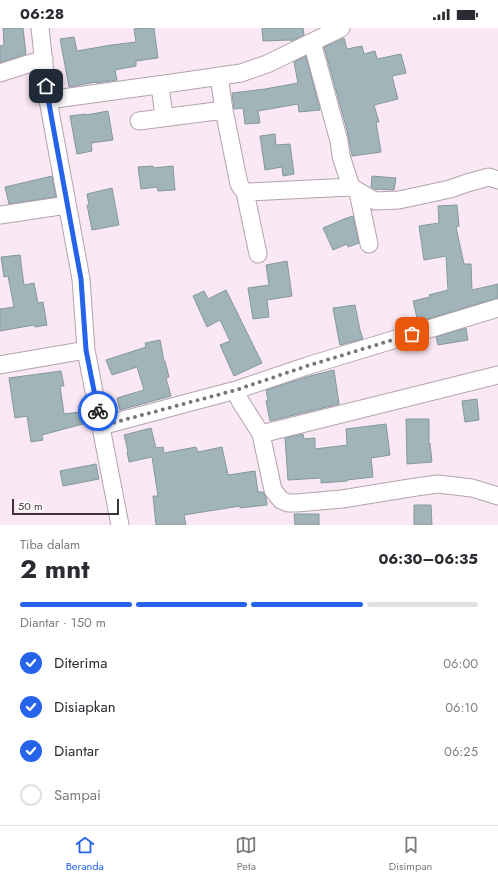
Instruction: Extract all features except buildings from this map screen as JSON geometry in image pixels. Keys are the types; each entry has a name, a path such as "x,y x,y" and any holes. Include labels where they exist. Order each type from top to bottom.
{"street":[{"path":"40,28 48,100 81,279 86,350 120,525"},
{"path":"48,100 241,73 267,64 341,28"},
{"path":"312,42 339,141 341,156 355,189 369,244"},
{"path":"0,73 44,59"},
{"path":"219,76 222,88 224,110 239,184 246,192 258,254"},
{"path":"160,85 164,117"},
{"path":"139,120 224,110"},
{"path":"246,192 355,189 375,201 399,200 450,189 489,177 498,180"},
{"path":"0,215 67,205"},
{"path":"101,426 236,390 314,364 498,308"},
{"path":"0,365 86,350"},
{"path":"260,434 498,375"},
{"path":"236,390 240,401 260,434 273,490 281,500 288,503 342,499 416,486 438,484 472,488 498,496"}],"way so far":[{"path":"98,411 101,426 236,390 307,366 412,334"}],"route":[{"path":"46,86 81,279 86,350 98,411"}]}
